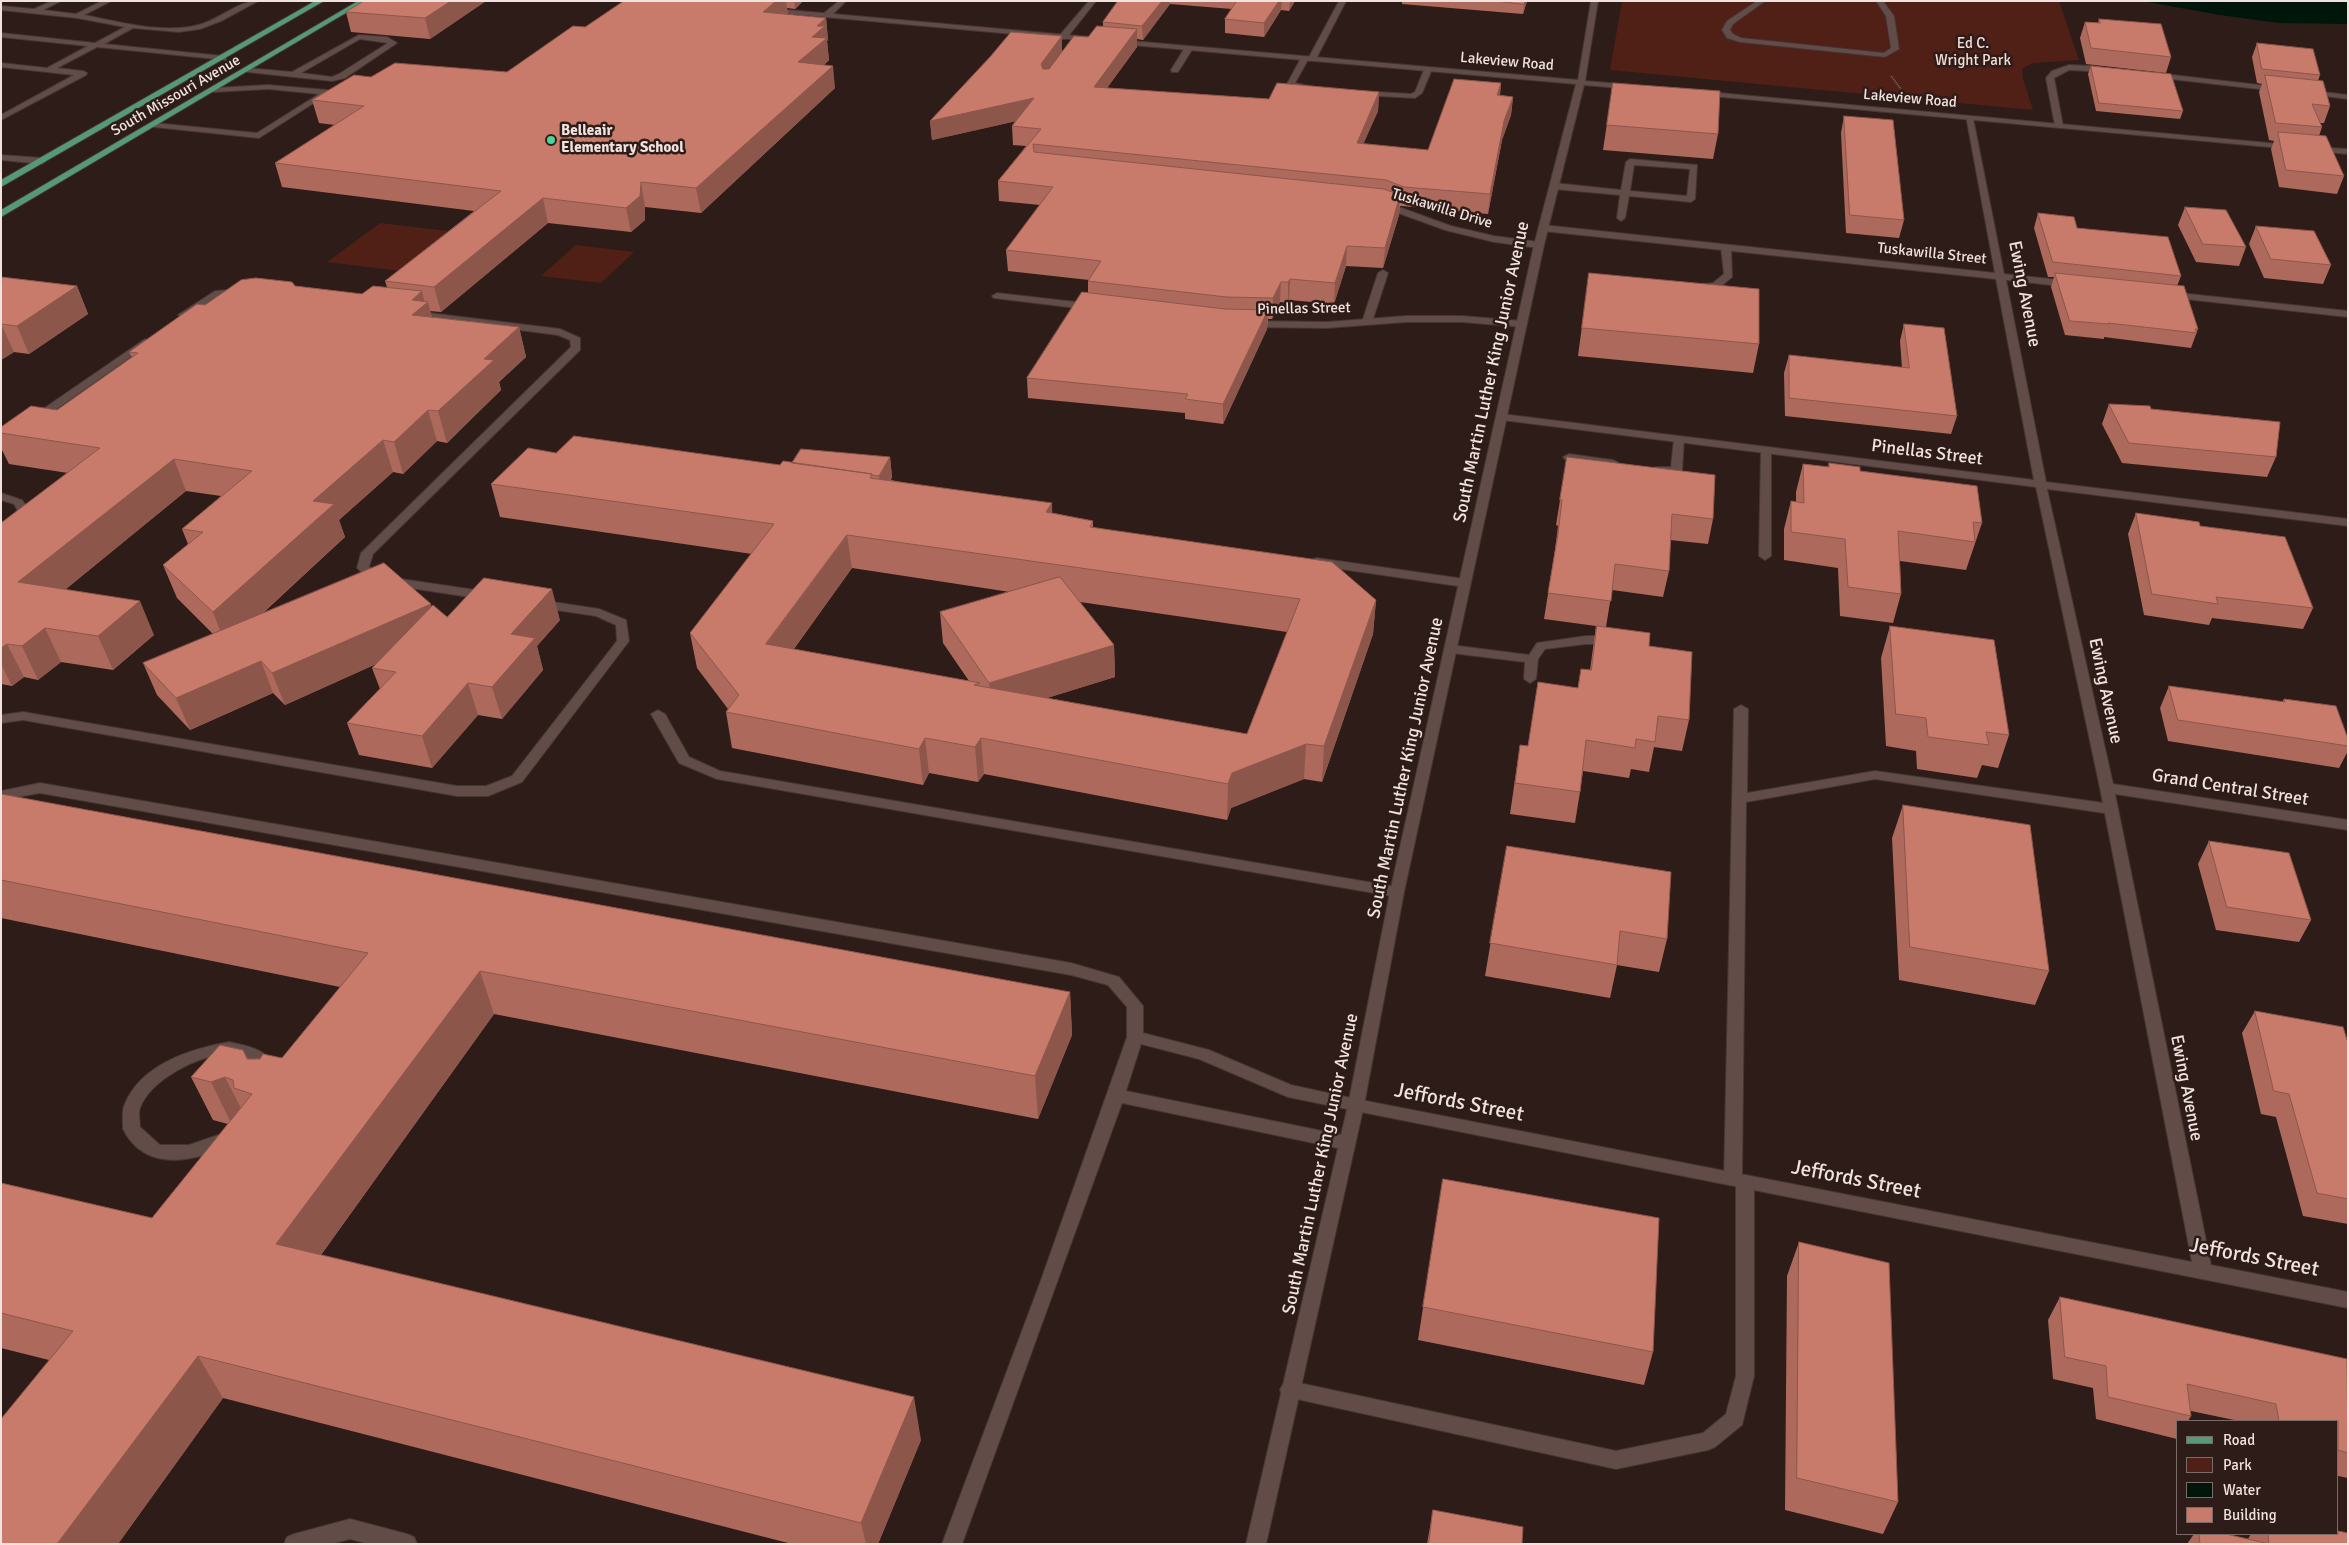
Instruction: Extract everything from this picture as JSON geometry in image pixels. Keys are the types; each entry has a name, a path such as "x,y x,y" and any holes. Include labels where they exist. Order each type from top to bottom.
{"main road":[{"name":"South Missouri Avenue","path":"1,184 321,1"},
{"name":"South Missouri Avenue","path":"1,214 363,1"}],"street":[{"path":"1,4 8,1"},
{"path":"36,11 58,1"},
{"path":"77,16 108,1"},
{"path":"1,8 77,16 132,26 163,29 195,28 207,24 247,3 256,1"},
{"path":"827,15 843,1"},
{"path":"1063,37 1093,1"},
{"path":"1318,90 1300,88 1292,84 1343,1"},
{"name":"South Martin Luther King Junior Avenue","path":"1256,1544 1356,1106 1397,892 1539,245 1581,82 1595,1"},
{"path":"1762,1 1730,23 1726,30 1730,36 1740,40 1850,53 1886,55 1895,49 1890,16 1879,1"},
{"path":"760,10 1100,40"},
{"path":"48,70 132,26"},
{"path":"1,35 223,58"},
{"path":"247,70 293,75 332,79 342,76 393,43 387,39 359,37 293,75"},
{"path":"1075,46 1080,38"},
{"name":"Lakeview Road","path":"1110,41 1636,87"},
{"path":"1175,70 1189,48"},
{"path":"1,65 83,74 1,118"},
{"path":"2059,126 2050,78 2054,72 2065,68 2117,71"},
{"path":"1347,92 1412,96 1418,93 1428,69"},
{"path":"2146,74 2290,90"},
{"path":"154,125 258,136 327,92 268,87 214,90"},
{"path":"2300,91 2348,97"},
{"name":"Lakeview Road","path":"1695,92 2298,147"},
{"name":"Ewing Avenue","path":"1969,118 2002,277 2041,485 2107,788 2203,1272"},
{"path":"2308,148 2348,152"},
{"path":"1,157 42,161"},
{"path":"1554,186 1625,193 1692,199 1694,168 1630,162 1625,193 1621,218"},
{"name":"Tuskawilla Drive","path":"1376,203 1410,213 1448,228 1494,239 1539,245"},
{"name":"Tuskawilla Street","path":"1543,228 2081,285"},
{"path":"1688,286 1716,286 1729,275 1726,248"},
{"path":"1367,322 1383,273"},
{"path":"176,320 218,293 255,294"},
{"path":"2160,294 2348,314"},
{"path":"997,296 1106,309"},
{"path":"403,313 560,332 575,338 576,348 367,553 363,568 377,579 502,598"},
{"name":"Pinellas Street","path":"1234,324 1327,326 1406,319 1462,319 1522,324"},
{"path":"25,427 152,337"},
{"name":"Pinellas Street","path":"1502,417 2348,522"},
{"path":"1647,467 1676,471 1679,439"},
{"path":"1765,556 1766,450"},
{"path":"1569,457 1628,464"},
{"path":"1,496 18,502 25,513 18,525"},
{"path":"1307,561 1465,583"},
{"path":"1,719 23,716 456,791 488,791 517,779 624,641 622,623 599,613 531,603"},
{"path":"1530,679 1532,659 1541,646 1586,640 1615,640"},
{"path":"1451,649 1532,659"},
{"path":"1290,1390 1616,1460 1708,1440 1735,1419 1745,1376 1739,1180 1739,798 1741,709"},
{"path":"658,714 684,760 717,775 1397,892"},
{"path":"1739,798 1875,775 2111,809"},
{"path":"1,796 40,788 1071,969 1113,981 1135,1006 1135,1037 1045,1293 952,1544"},
{"name":"Grand Central Street","path":"2107,788 2348,825"},
{"name":"Jeffords Street","path":"1135,1037 1203,1054 1288,1091 1356,1106 2348,1300"},
{"path":"238,1133 199,1150 174,1153 153,1149 138,1140 130,1126 131,1109 139,1092 155,1076 196,1054 218,1049 239,1050 256,1054 268,1064 274,1077 274,1086"},
{"path":"1116,1095 1347,1143"},
{"path":"294,1544 350,1529 407,1544"}],"green space":[{"name":"Ed C. Wright Park","path":"1622,1 2059,1 2079,60 2033,63 2022,69 2023,79 2033,110 1610,70"},
{"path":"380,223 483,235 433,275 327,262"},
{"path":"576,245 634,252 601,283 541,276"}],"water":[{"path":"2142,1 2348,1 2348,24 2279,23"}],"building":[{"path":"364,1 451,1 425,18 346,12"},
{"path":"624,1 776,1 763,12 826,18 817,26 825,26 812,37 827,38 798,62 833,66 696,188 641,182 640,196 626,208 543,198 434,287 385,281 501,191 275,163 364,106 312,100 354,75 371,77 395,63 507,72 573,26 585,27"},
{"path":"1118,1 1162,1 1142,26 1103,22"},
{"path":"1237,1 1279,1 1264,23 1225,19"},
{"path":"1496,1 1525,1 1524,4"},
{"path":"2099,19 2161,24 2171,57 2091,48 2085,22 2100,23"},
{"path":"1097,26 1137,29 1094,87 1269,99 1277,83 1379,92 1357,143 1428,150 1454,79 1501,83 1497,95 1513,97 1504,121 1490,194 1404,187 1386,180 1033,144 1034,152 1384,189 1400,195 1385,248 1347,246 1335,283 1290,279 1288,282 1281,282 1273,298 1226,297 1088,281 1101,261 1006,250 1053,187 998,181 1041,129 1012,126 1034,98 930,121 1011,32 1062,36 1041,64 1043,69 1049,69 1074,36 1088,37"},
{"path":"2257,43 2313,49 2320,75 2262,69"},
{"path":"2091,66 2171,74 2183,111 2099,103"},
{"path":"2265,75 2323,81 2330,106 2312,104 2322,127 2276,123"},
{"path":"1613,83 1720,91 1718,134 1607,125"},
{"path":"1844,116 1893,120 1904,220 1850,215"},
{"path":"2278,132 2326,136 2344,176 2286,170"},
{"path":"2185,207 2226,210 2246,247 2203,244"},
{"path":"2038,213 2074,217 2077,228 2168,237 2181,276 2053,262"},
{"path":"2256,226 2314,231 2331,265 2271,259"},
{"path":"1589,273 1759,289 1759,344 1582,328"},
{"path":"2055,273 2184,286 2198,329 2195,329 2197,333 2108,323 2070,321"},
{"path":"1,277 77,286 17,326 1,324"},
{"path":"256,278 292,282 295,286 362,294 373,286 422,291 412,300 428,302 412,315 519,327 484,359 494,360 438,411 428,410 394,442 383,440 313,501 334,504 213,612 163,565 203,532 182,529 252,471 174,459 18,582 140,601 98,636 45,628 22,646 7,644 1,648 1,523 100,448 1,433 1,427 31,406 57,410 138,353 129,352 197,304 205,305 241,280"},
{"path":"1082,292 1225,309 1268,310 1223,404 1185,399 1188,394 1027,378"},
{"path":"1904,324 1944,328 1957,416 1789,398 1789,355 1909,368"},
{"path":"2109,404 2150,406 2151,409 2280,422 2276,457 2129,443"},
{"path":"574,436 780,465 783,461 872,474 870,478 1052,503 1046,512 1093,521 1090,527 1332,562 1376,600 1324,746 1306,744 1232,773 1228,784 981,738 975,747 925,738 919,749 726,712 739,695 690,633 774,524 491,484 528,448 556,453","holes":["847,535 1300,599 1247,734 974,685 980,683 766,644"]},
{"path":"801,449 890,457 879,476 792,463"},
{"path":"1567,457 1715,475 1713,519 1672,514 1669,571 1615,564 1611,601 1548,593 1558,534 1562,500 1560,500"},
{"path":"1829,463 1860,467 1860,471 1977,486 1982,523 1973,522 1975,542 1898,531 1901,594 1848,587 1845,539 1791,532 1791,501 1804,503 1803,464 1829,467"},
{"path":"2136,513 2199,522 2200,526 2285,537 2313,608 2216,597 2218,604 2152,594"},
{"path":"384,563 431,604 272,673 261,661 176,698 143,663"},
{"path":"1060,577 1114,645 989,683 940,612"},
{"path":"484,578 552,589 511,634 535,638 492,687 468,683 422,736 347,723 396,672 372,668 433,605 447,617"},
{"path":"1597,626 1650,633 1649,646 1692,652 1689,720 1658,716 1655,742 1636,739 1635,748 1586,740 1580,792 1515,783 1520,745 1528,746 1538,682 1578,688 1581,669 1591,670"},
{"path":"1890,626 1994,640 2009,735 1986,732 1989,745 1928,737 1926,718 1896,714"},
{"path":"2169,686 2285,702 2284,699 2336,706 2348,739 2348,746 2178,720"},
{"path":"1,794 1070,992 1035,1076 480,971 276,1244 914,1397 861,1523 198,1356 57,1544 1,1544 1,1419 73,1331 1,1313 1,1183 152,1218 252,1094 234,1088 233,1080 225,1077 211,1082 191,1077 220,1045 243,1050 247,1059 260,1059 263,1054 282,1058 368,953 1,880"},
{"path":"1903,805 2030,825 2049,971 1910,947"},
{"path":"2209,841 2289,853 2311,920 2227,907"},
{"path":"1507,846 1671,872 1667,939 1620,931 1617,965 1490,943"},
{"path":"2255,1011 2343,1027 2348,1043 2348,1199 2317,1193 2289,1094 2274,1091"},
{"path":"1443,1179 1659,1218 1653,1352 1423,1307"},
{"path":"1799,1242 1889,1263 1898,1502 1797,1478"},
{"path":"2060,1297 2347,1359 2348,1453 2339,1450 2339,1420 2279,1420 2276,1404 2187,1384 2191,1416 2108,1397 2106,1366 2065,1357"},
{"path":"1433,1510 1523,1527 1522,1544 1429,1544"},
{"path":"2339,1531 2348,1533 2348,1544 2269,1544 2268,1535 2339,1535"},
{"path":"2199,1535 2230,1535 2269,1544 2200,1544"}],"place":[{"name":"Belleair Elementary School","path":"551,140"}]}
